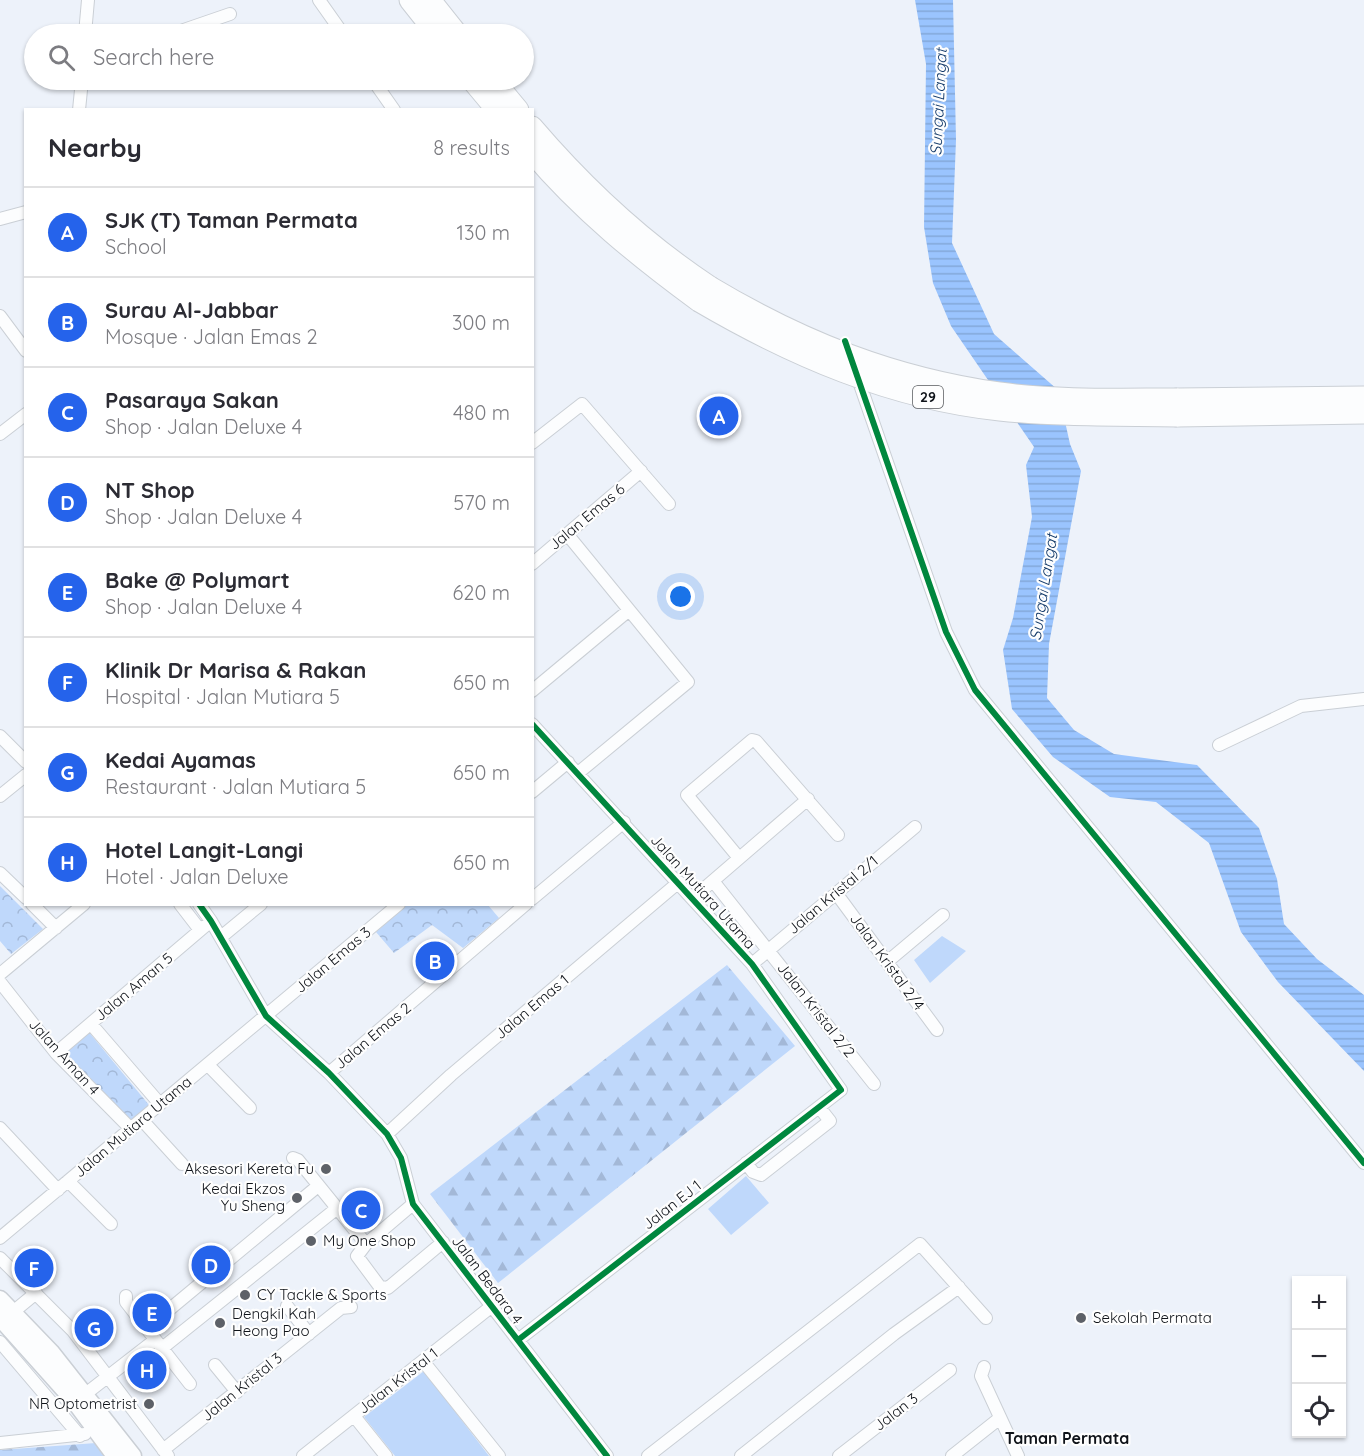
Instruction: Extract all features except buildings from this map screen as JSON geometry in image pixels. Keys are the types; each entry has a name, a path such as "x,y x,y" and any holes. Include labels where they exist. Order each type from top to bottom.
{"highway":[{"path":"410,0 429,24"},
{"path":"430,0 449,24"},
{"path":"480,90 495,108"},
{"path":"501,90 516,108"},
{"name":"29","path":"534,129 564,165 608,208 704,294 753,333 817,362 882,385 998,410 1054,414 1364,397"},
{"name":"29","path":"534,154 591,215 636,254 704,294"},
{"name":"29","path":"1177,408 1364,413"}],"main road":[{"path":"0,1299 7,1315 133,1456"},
{"path":"80,1397 96,1430 116,1456"}],"street":[{"path":"86,24 88,0"},
{"path":"319,0 336,24"},
{"path":"201,24 230,14"},
{"path":"79,108 81,90"},
{"path":"380,90 393,108"},
{"path":"0,219 24,213"},
{"path":"0,316 24,348"},
{"path":"845,341 946,632 975,690 1364,1163"},
{"path":"534,441 582,404 669,504"},
{"path":"0,434 24,416"},
{"name":"Jalan Emas 6","path":"534,562 641,471"},
{"path":"567,534 688,682 578,773"},
{"path":"534,689 628,611"},
{"path":"1219,745 1301,706 1364,699"},
{"name":"Jalan Mutiara Utama","path":"534,726 752,964 841,1090"},
{"path":"1,740 24,760"},
{"path":"739,858 688,799 688,791 748,741 756,741 838,835"},
{"path":"534,790 568,762"},
{"path":"0,796 24,777"},
{"path":"693,898 808,799"},
{"path":"534,897 624,822"},
{"name":"Jalan Kristal 2/1","path":"752,964 915,826"},
{"path":"0,873 24,896"},
{"name":"Jalan Kristal 2/2","path":"713,881 874,1084"},
{"name":"Jalan Emas 1","path":"387,1134 458,1069 679,882"},
{"name":"Jalan Kristal 2/4","path":"836,893 938,1030"},
{"path":"34,906 56,928"},
{"path":"0,974 82,906"},
{"path":"182,906 200,930"},
{"path":"200,906 221,937 266,1016 328,1073 387,1134 401,1158 413,1204 366,1244 357,1256 380,1287 388,1288 443,1242"},
{"path":"221,937 259,906"},
{"name":"Jalan Emas 3","path":"266,1016 397,906"},
{"name":"Jalan Emas 2","path":"328,1073 524,906"},
{"path":"887,962 943,915"},
{"name":"Jalan Aman 5","path":"56,1053 211,921"},
{"name":"Jalan Aman 4","path":"0,982 56,1053 131,1129"},
{"name":"Jalan Mutiara Utama","path":"0,1238 266,1016"},
{"path":"91,1024 160,1104"},
{"path":"208,1065 250,1108"},
{"name":"Jalan EJ 1","path":"518,1340 841,1090"},
{"path":"746,1163 753,1172 761,1175 830,1121 819,1107"},
{"path":"142,1120 182,1164"},
{"path":"0,1128 58,1190"},
{"path":"293,1158 298,1160 366,1244"},
{"path":"68,1181 111,1224"},
{"path":"147,1328 318,1186"},
{"name":"Jalan Bedara 4","path":"413,1204 607,1456"},
{"path":"80,1397 158,1344 336,1209"},
{"path":"648,1456 920,1244 986,1318"},
{"path":"0,1258 73,1331 165,1453"},
{"path":"741,1456 894,1334 959,1287"},
{"path":"7,1315 36,1293"},
{"path":"126,1296 126,1302 190,1384"},
{"path":"287,1306 309,1334"},
{"name":"Jalan Kristal 1","path":"303,1456 492,1306"},
{"name":"Jalan Kristal 3","path":"165,1453 341,1308 351,1307"},
{"path":"0,1342 80,1436"},
{"path":"423,1361 499,1456"},
{"path":"215,1365 237,1392"},
{"path":"984,1367 981,1376 1018,1456"},
{"name":"Jalan 3","path":"841,1455 950,1370"},
{"path":"354,1416 386,1456"},
{"path":"952,1456 1000,1418"},
{"path":"0,1443 80,1436 96,1430"}],"green space":[{"path":"0,886 43,929 11,954 0,941"},
{"path":"406,906 489,906 499,918 463,948 432,925 394,953 376,932"},
{"path":"942,936 966,951 930,983 914,960"},
{"path":"727,965 795,1046 498,1283 430,1194"},
{"path":"88,1031 149,1105 129,1122 63,1053"},
{"path":"746,1176 769,1203 731,1235 708,1209"},
{"path":"424,1371 489,1456 395,1456 364,1417"},
{"path":"96,1443 104,1456 0,1456 0,1450"}],"water":[{"name":"Sungai Langat","path":"915,0 953,0 956,140 952,243 994,334 1058,390 1070,444 1081,471 1049,644 1047,698 1074,730 1114,754 1197,765 1259,828 1277,879 1284,924 1317,959 1364,995 1364,1071 1278,982 1241,932 1209,843 1156,802 1110,797 1053,757 1012,709 1003,650 1013,618 1032,517 1026,465 1034,447 951,326 933,283 924,227 926,64"}],"cycle path":[{"path":"845,341 946,632 975,690 1364,1163"},
{"path":"518,1340 841,1090 752,964 534,726"},
{"path":"200,906 266,1016 329,1073 387,1134 401,1158 413,1204 607,1456"}],"place":[{"name":"SJK (T) Taman Permata","path":"719,416"},
{"name":"Surau Al-Jabbar","path":"435,961"},
{"name":"Aksesori Kereta Fu","path":"326,1169"},
{"name":"Kedai Ekzos Yu Sheng","path":"297,1198"},
{"name":"Pasaraya Sakan","path":"361,1210"},
{"name":"My One Shop","path":"311,1241"},
{"name":"NT Shop","path":"211,1265"},
{"name":"Klinik Dr Marisa & Rakan","path":"34,1268"},
{"name":"CY Tackle & Sports","path":"245,1295"},
{"name":"Bake @ Polymart","path":"152,1313"},
{"name":"Sekolah Permata","path":"1081,1318"},
{"name":"Dengkil Kah Heong Pao","path":"220,1323"},
{"name":"Kedai Ayamas","path":"94,1328"},
{"name":"Hotel Langit-Langi","path":"147,1370"},
{"name":"NR Optometrist","path":"149,1404"}],"district":[{"name":"Taman Permata","path":"1067,1438"}]}
